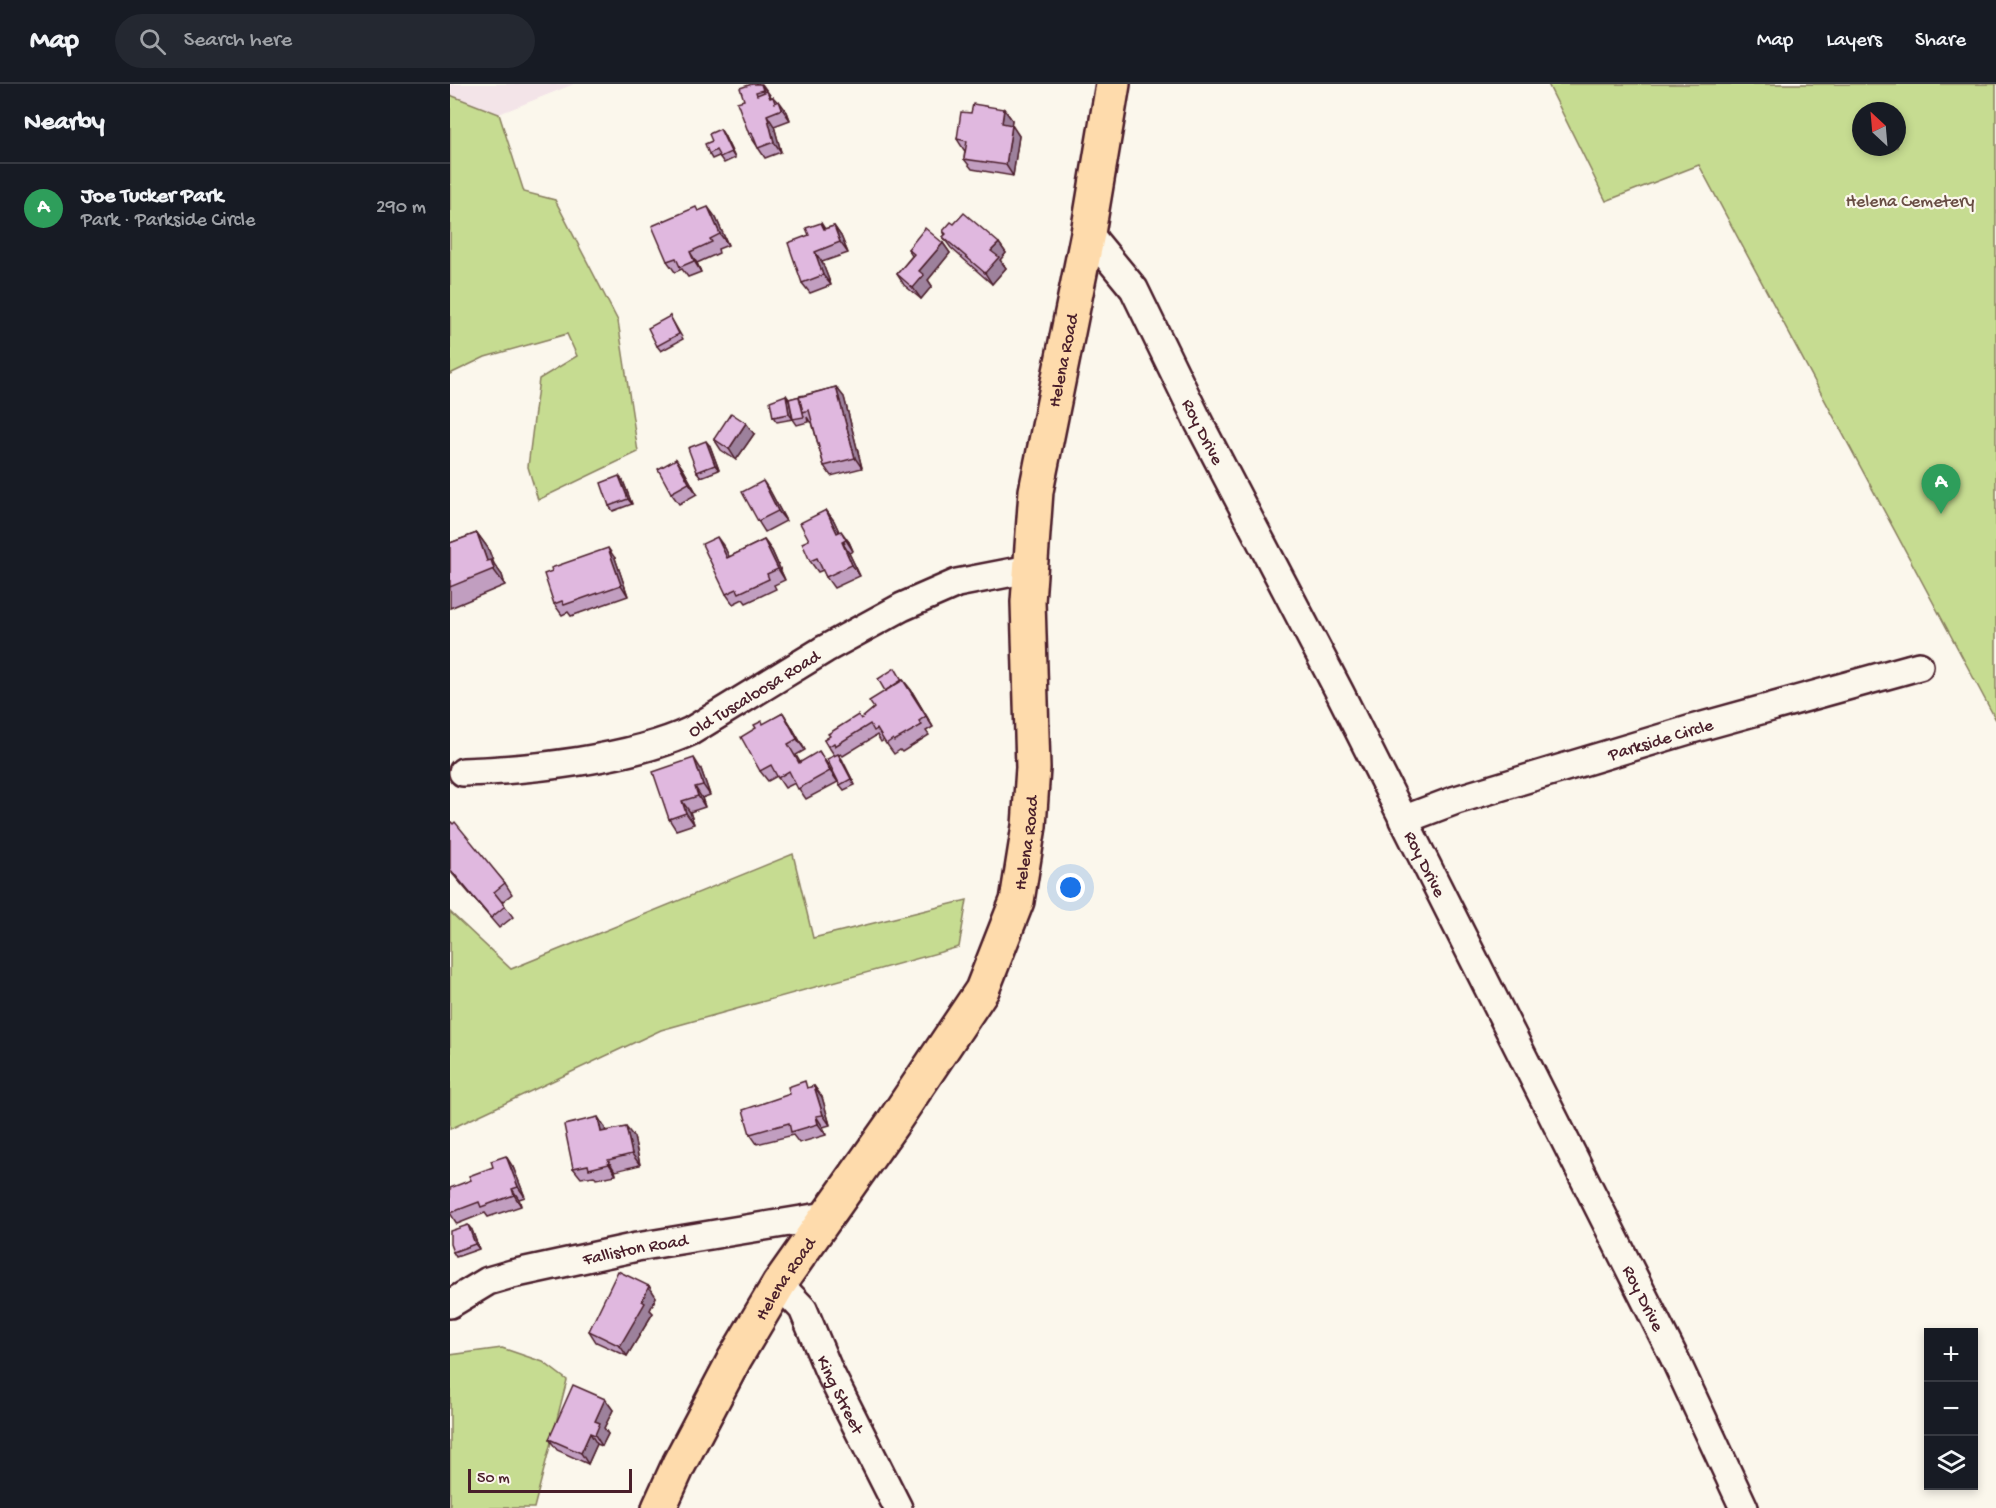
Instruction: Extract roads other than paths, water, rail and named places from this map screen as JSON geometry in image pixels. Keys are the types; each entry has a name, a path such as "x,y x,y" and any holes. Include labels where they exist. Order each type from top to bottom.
{"main road":[{"name":"Helena Road","path":"659,1508 679,1464 735,1358 779,1284 892,1124 982,990 1017,901 1029,826 1033,768 1029,570 1036,491 1088,233 1113,84"}],"street":[{"name":"Roy Drive","path":"1088,233 1134,289 1199,423 1281,578 1674,1358 1744,1508"},
{"name":"Old Tuscaloosa Road","path":"464,772 512,770 627,752 672,740 825,649 902,607 957,583 1029,570"},
{"name":"Parkside Circle","path":"1403,820 1456,800 1670,736 1919,666"},
{"name":"Falliston Road","path":"450,1304 488,1281 512,1274 636,1247 826,1215"},
{"name":"King Street","path":"779,1284 803,1309 828,1369 898,1508"}],"place":[{"name":"Joe Tucker Park","path":"1941,514"}],"park label":[{"name":"Helena Cemetery","path":"1910,200"}]}
